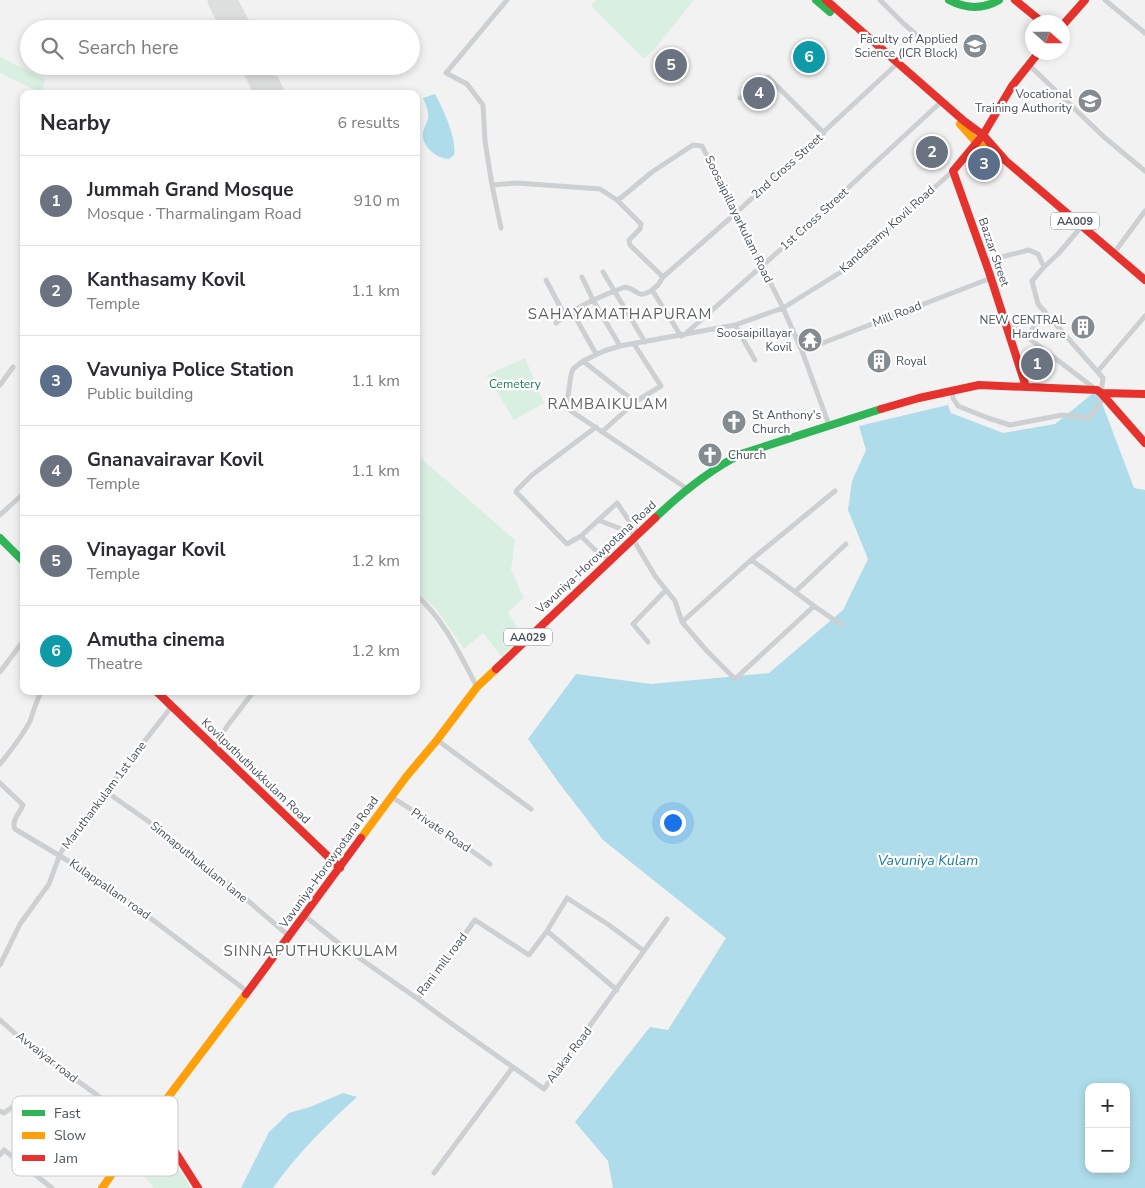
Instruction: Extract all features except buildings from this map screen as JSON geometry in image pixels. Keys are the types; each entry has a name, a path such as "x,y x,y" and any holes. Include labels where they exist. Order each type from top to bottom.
{"main road":[{"name":"AA009","path":"816,0 896,65"},
{"name":"AA009","path":"826,0 896,65 939,102 983,135 1006,161 1145,280"},
{"path":"949,0 957,5 970,8 984,7 999,0"},
{"path":"1015,0 1033,15"},
{"path":"1070,17 1085,0"},
{"path":"953,171 983,135 1012,86 1032,60"},
{"name":"AA009","path":"939,102 977,143 1006,161"},
{"name":"Bazzar Street","path":"953,171 991,278 1026,387"},
{"name":"Vavuniya-Horowpotana Road","path":"169,1096 288,936 306,916 391,797 477,687 636,536 688,490 724,463 741,454 829,425 919,398 979,385 1145,394"},
{"path":"1099,391 1145,443"},
{"path":"0,538 20,558"},
{"name":"Kovilputhuthukkulam Road","path":"160,695 340,868"},
{"path":"178,1156 198,1188"},
{"name":"Vavuniya-Horowpotana Road","path":"102,1188 111,1176"}],"street":[{"path":"501,228 485,141 483,105 466,84 446,73 507,0"},
{"path":"880,0 934,50"},
{"path":"1104,0 1145,33"},
{"path":"1028,64 1104,137 1145,171"},
{"name":"2nd Cross Street","path":"652,290 663,277 736,213 896,65"},
{"path":"740,98 768,77 824,132"},
{"name":"1st Cross Street","path":"682,335 797,235 939,102"},
{"name":"Soosaipillayarkulam Road","path":"617,200 622,198 652,172 696,144 704,148 783,308 802,351 829,425"},
{"name":"Kandasamy Kovil Road","path":"688,490 568,409 570,375 573,369 596,354 620,346 735,325 783,308 849,267 889,228 953,171"},
{"path":"492,185 517,183 600,189 617,200 641,224 640,229 629,240 630,245 663,277"},
{"path":"1114,252 1145,210"},
{"path":"1082,226 1032,281 1038,304 1103,378 1099,391"},
{"path":"985,261 1029,250 1038,254 1044,267"},
{"path":"603,272 645,342"},
{"path":"582,277 620,346"},
{"name":"Mill Road","path":"802,351 991,278"},
{"path":"546,280 565,316"},
{"path":"556,323 609,292 629,288 641,295 645,295 652,290 682,335"},
{"path":"572,312 596,354"},
{"path":"1028,336 1044,312"},
{"path":"1098,371 1145,316"},
{"path":"952,390 958,406 1010,425 1062,415 1089,418 1102,400 1099,391 1005,320"},
{"path":"735,325 755,360"},
{"path":"603,432 635,402 660,386 634,344"},
{"path":"583,361 635,402"},
{"path":"0,385 13,367"},
{"path":"596,427 532,475 516,491 567,544 581,536 617,503 665,590 675,601 682,622 734,679 813,607"},
{"path":"682,622 752,560 836,491"},
{"path":"0,515 20,497"},
{"path":"598,520 636,536"},
{"path":"581,536 594,549 610,560"},
{"path":"796,592 846,544"},
{"path":"752,560 796,592 813,607 842,625"},
{"path":"648,642 633,624 665,590"},
{"path":"420,600 440,623 457,649 477,687"},
{"path":"0,672 20,645"},
{"path":"0,764 26,728 39,695"},
{"path":"214,748 228,725 251,695"},
{"name":"Maruthankulam 1st lane","path":"0,965 20,924 49,884 60,854 70,837 172,706"},
{"path":"437,740 531,809"},
{"name":"Kulappallam road","path":"0,783 23,805 14,821 15,829 60,854 100,880 248,992"},
{"name":"Sinnaputhukulam lane","path":"105,792 148,821 179,849 225,881 288,936"},
{"name":"Private Road","path":"391,797 444,831 490,864"},
{"path":"617,990 547,931 567,898 609,925 644,951"},
{"name":"Rani mill road","path":"306,916 342,946 418,999 475,920 529,955 547,931"},
{"name":"Alakar Road","path":"418,999 453,1026 544,1089 668,919"},
{"name":"Avvaiyar road","path":"0,1020 28,1045 98,1096"},
{"path":"434,1173 513,1067"},
{"path":"0,1111 4,1113 12,1107"},
{"path":"0,1155 4,1150 12,1156"},
{"path":"38,1176 52,1188"}],"green space":[{"path":"596,0 694,0 653,51 643,58 591,6"},
{"path":"0,57 20,67 20,75 37,75 45,79 43,90 36,90 0,73"},
{"name":"Cemetery","path":"525,358 544,403 514,420 487,375"},
{"path":"420,457 515,540 511,570 524,598 508,612 523,638 502,657 483,633 464,649 437,610 420,595"},
{"path":"178,1168 191,1188 154,1188 144,1176 178,1176"}],"water":[{"path":"435,94 445,115 453,140 454,155 449,159 440,157 431,151 423,138 428,117 423,98"},
{"name":"Vavuniya Kulam","path":"1097,390 1134,488 1145,490 1145,1188 613,1188 608,1161 575,1122 650,1027 668,1030 726,938 603,840 528,739 576,674 651,684 769,673 843,610 868,559 848,510 852,481 866,450 859,426 948,405 951,413 1003,433 1055,424"},
{"path":"343,1093 357,1097 312,1140 273,1188 241,1188 269,1132 289,1113 310,1107"}],"runway":[{"path":"222,0 232,20"},
{"path":"260,75 268,90"}],"traffic: fast":[{"path":"816,0 830,12"},
{"path":"949,0 968,7 980,7 999,0"},
{"path":"655,518 696,483 718,467 741,454 881,409"},
{"path":"0,538 20,558"}],"traffic: slow":[{"path":"960,124 977,143 998,156"},
{"path":"361,838 477,687 496,669"},
{"path":"169,1096 246,994"},
{"path":"102,1188 111,1176"}],"traffic: jam":[{"path":"826,0 964,121 983,135 1006,161 1145,280"},
{"path":"1015,0 1033,15"},
{"path":"1070,17 1085,0"},
{"path":"1026,387 989,272 953,171 983,135 1012,86 1033,60"},
{"path":"881,409 919,398 979,385 1145,394"},
{"path":"1101,393 1145,443"},
{"path":"496,669 655,518"},
{"path":"160,695 340,868"},
{"path":"246,994 361,838"},
{"path":"178,1156 198,1188"}],"place":[{"name":"Faculty of Applied Science (ICR Block)","path":"975,46"},
{"name":"Amutha cinema","path":"809,57"},
{"name":"Vinayagar Kovil","path":"671,65"},
{"name":"Gnanavairavar Kovil","path":"759,93"},
{"name":"Vocational Training Authority","path":"1090,101"},
{"name":"Kanthasamy Kovil","path":"932,152"},
{"name":"Vavuniya Police Station","path":"984,164"},
{"name":"NEW CENTRAL Hardware","path":"1083,327"},
{"name":"Soosaipillayar Kovil","path":"810,340"},
{"name":"Royal","path":"879,361"},
{"name":"Jummah Grand Mosque","path":"1037,364"},
{"name":"St Anthony's Church","path":"734,422"},
{"name":"Church","path":"710,455"}],"district":[{"name":"SAHAYAMATHAPURAM","path":"620,314"},
{"name":"RAMBAIKULAM","path":"608,404"},
{"name":"SINNAPUTHUKKULAM","path":"311,951"}]}
